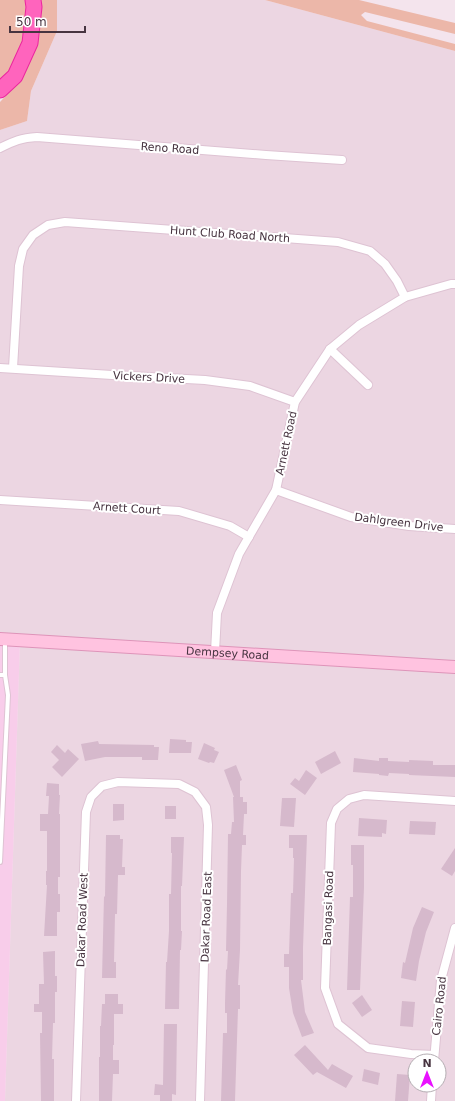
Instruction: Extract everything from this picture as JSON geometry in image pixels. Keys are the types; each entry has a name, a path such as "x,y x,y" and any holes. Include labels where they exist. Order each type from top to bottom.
{"highway":[{"path":"0,90 15,76 30,43 34,7 32,0"}],"main road":[{"name":"Dempsey Road","path":"2,639 455,667"}],"street":[{"name":"Reno Road","path":"0,148 24,138 37,137 342,160"},
{"name":"Hunt Club Road North","path":"13,368 19,266 23,249 33,235 48,225 65,222 338,242 370,251 380,259 389,269 405,297"},
{"name":"Arnett Road","path":"215,652 217,613 239,554 276,490 295,402 330,349 359,326 405,297 455,284"},
{"path":"330,349 368,385"},
{"name":"Vickers Drive","path":"0,368 206,380 250,386 295,402"},
{"name":"Dahlgreen Drive","path":"276,490 351,517 409,526 455,529"},
{"name":"Arnett Court","path":"0,500 179,511 230,526 249,537"},
{"name":"Dakar Road West","path":"76,1101 86,812 91,797 102,786 118,782 143,783"},
{"name":"Dakar Road East","path":"143,783 179,784 195,792 206,807 208,825 200,1101"},
{"name":"Bangasi Road","path":"407,1053 368,1048 338,1024 326,988 331,823 337,809 349,799 364,795 455,801"},
{"name":"Cairo Road","path":"434,1053 441,980 455,928"}],"lane":[{"path":"0,862 8,695 2,675 2,639"}],"shaded area":[{"path":"0,0 27,0 27,32 13,67 0,84"},
{"path":"38,0 57,0 57,31 31,91 27,121 0,130 0,102 16,85"},
{"path":"57,0 265,0 455,51 455,1101 5,1101 20,641 0,639 0,130 27,121 31,91 57,31"},
{"path":"265,0 359,0 455,23 455,34 365,12 361,15 367,21 455,44 455,51"},
{"path":"0,639 20,641 5,1101 0,1101"}],"building":[{"path":"170,739 192,742 191,753 169,753"},
{"path":"98,741 99,744 154,745 154,747 159,747 158,760 142,760 142,757 105,757 85,761 81,744"},
{"path":"204,743 215,748 214,750 219,752 214,763 209,763 198,759"},
{"path":"57,745 65,753 68,749 79,759 62,777 52,767 59,760 51,752"},
{"path":"335,751 341,763 321,774 315,762"},
{"path":"354,758 379,761 379,758 388,758 388,761 433,761 433,765 455,765 455,777 389,773 388,776 353,772"},
{"path":"236,765 242,780 240,781 240,797 243,797 243,802 247,802 247,814 244,814 243,835 246,835 246,845 242,845 241,871 238,985 240,985 240,1009 238,1009 235,1101 221,1101 223,1033 227,1033 227,1013 225,1013 225,1003 228,951 226,951 228,834 231,834 232,822 234,822 234,797 224,770"},
{"path":"306,770 317,778 305,795 290,784 295,778 299,781"},
{"path":"47,783 59,784 60,795 60,877 58,877 58,894 60,894 60,912 57,912 57,936 44,936 47,885 47,831 40,831 40,814 48,814 49,796 46,796"},
{"path":"282,798 296,798 294,827 280,826"},
{"path":"113,804 124,804 124,820 113,821"},
{"path":"165,806 176,806 176,819 165,819"},
{"path":"359,818 387,820 386,834 382,833 382,837 358,836"},
{"path":"410,821 436,822 435,835 409,834"},
{"path":"106,835 120,835 120,839 123,839 122,867 125,867 125,875 118,875 117,914 115,914 114,962 116,962 116,978 102,978"},
{"path":"289,835 307,835 303,980 301,980 305,1012 314,1033 302,1037 293,1013 289,988 289,967 284,967 284,954 289,954 291,893 293,893 294,858 293,848 289,848"},
{"path":"171,837 184,837 181,886 182,931 180,950 179,1009 165,1009 166,962 169,931 169,894 171,894"},
{"path":"351,845 364,845 360,990 347,990 350,897 353,897 353,865 351,865"},
{"path":"455,848 455,871 452,876 441,869"},
{"path":"422,907 434,912 426,932 416,981 401,978 403,962 405,963 413,928"},
{"path":"55,951 55,976 57,976 57,992 55,992 55,1023 53,1023 52,1059 54,1059 54,1101 41,1101 40,1033 42,1033 42,1012 34,1012 34,1004 39,1004 39,984 44,984 43,952"},
{"path":"105,994 118,994 118,1004 123,1004 123,1014 114,1014 113,1060 119,1060 119,1074 113,1074 112,1101 99,1101 100,1026 102,1004 105,1004"},
{"path":"362,995 372,1010 362,1017 352,1003"},
{"path":"402,1001 415,1002 413,1027 400,1026"},
{"path":"164,1024 177,1024 176,1095 172,1094 172,1101 160,1101 160,1095 154,1095 155,1084 163,1085"},
{"path":"305,1045 328,1070 332,1064 353,1076 346,1088 317,1072 313,1075 294,1055"},
{"path":"364,1069 380,1073 378,1085 362,1081"},
{"path":"397,1074 407,1075 408,1101 395,1101"}]}
